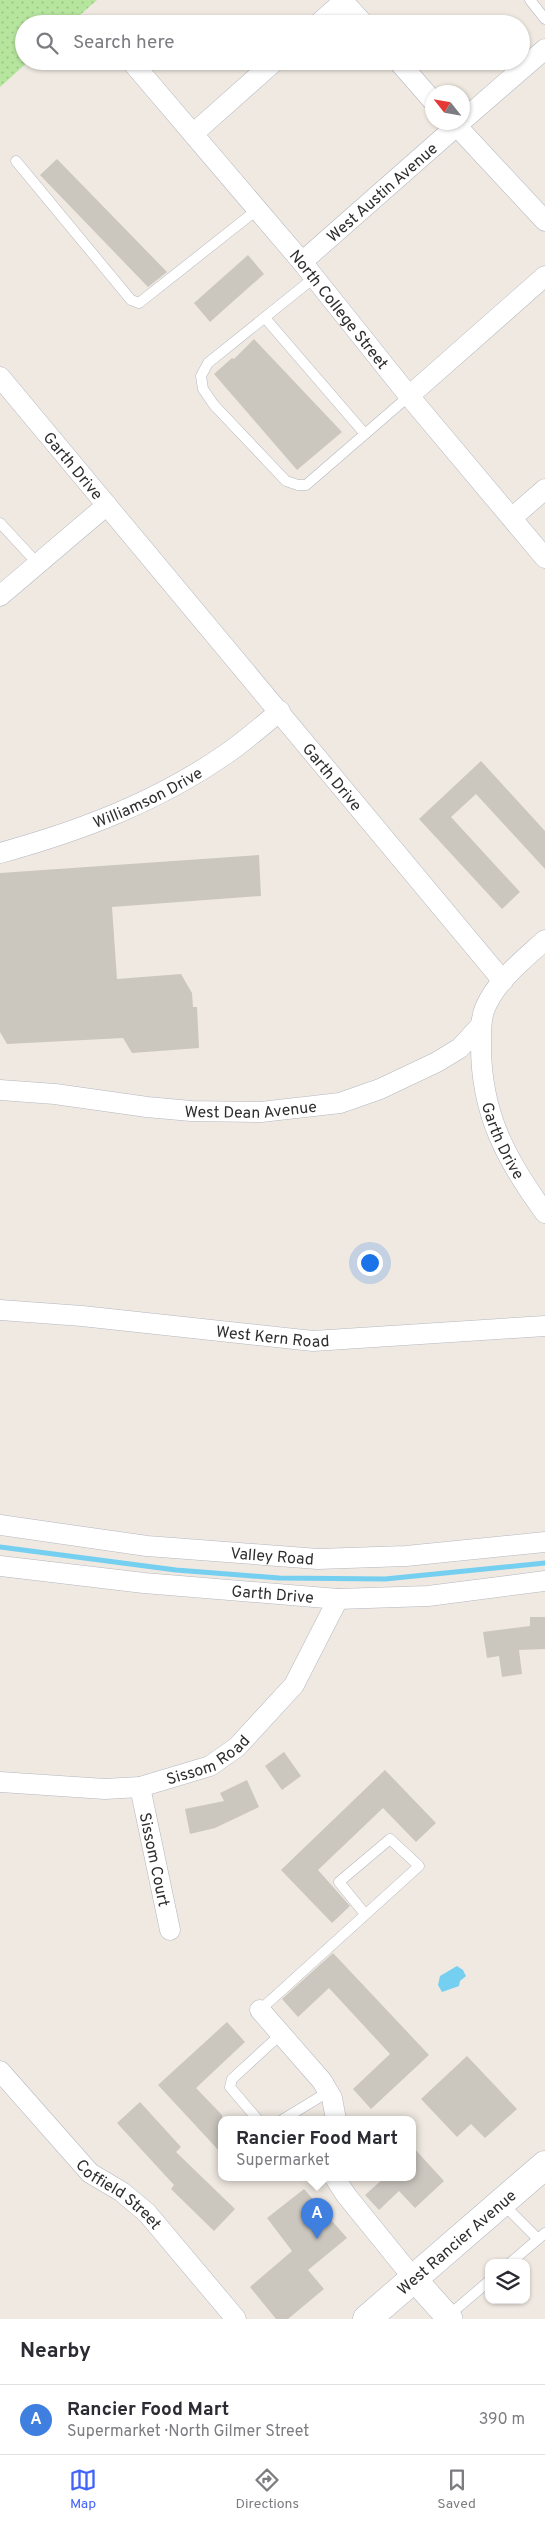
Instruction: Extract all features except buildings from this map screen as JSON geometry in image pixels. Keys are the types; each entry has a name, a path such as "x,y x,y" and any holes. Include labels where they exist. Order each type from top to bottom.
{"main road":[{"name":"West Rancier Avenue","path":"367,2319 545,2165"}],"street":[{"path":"328,15 344,0 356,15"},
{"name":"West Austin Avenue","path":"530,62 545,49"},
{"name":"North College Street","path":"139,70 258,209 409,396 545,558"},
{"path":"194,133 265,70"},
{"path":"406,70 425,92"},
{"name":"West Austin Avenue","path":"470,113 520,70"},
{"name":"West Austin Avenue","path":"302,262 450,130"},
{"path":"464,130 545,222"},
{"path":"409,396 545,276"},
{"name":"Garth Drive","path":"0,377 503,981 485,1008 481,1025 481,1063 485,1095 498,1136 520,1180 545,1213"},
{"path":"513,518 545,489"},
{"path":"0,596 107,505"},
{"name":"Williamson Drive","path":"0,853 61,836 149,800 227,754 280,711"},
{"path":"503,981 545,940"},
{"name":"West Dean Avenue","path":"0,1090 55,1094 191,1111 261,1112 340,1103 380,1089 438,1062 460,1048 481,1025"},
{"name":"West Kern Road","path":"0,1310 82,1316 313,1340 545,1326"},
{"name":"Valley Road","path":"0,1525 148,1546 318,1559 406,1556 545,1542"},
{"name":"Garth Drive","path":"0,1566 144,1583 338,1599 428,1596 545,1581"},
{"name":"Sissom Road","path":"0,1782 106,1789 140,1787 210,1766 237,1747 294,1685 338,1599"},
{"name":"Sissom Court","path":"140,1787 170,1930"},
{"path":"260,2010 322,2081 332,2098 335,2116"},
{"name":"Coffield Street","path":"0,2071 90,2173 122,2192 147,2213 236,2319"},
{"path":"337,2181 346,2195 414,2279 449,2318"}],"lane":[{"path":"530,0 545,19"},
{"path":"16,161 131,300 138,303 258,209"},
{"path":"314,277 208,364 201,376 203,389 214,405 286,481 298,486 306,485 409,396"},
{"path":"265,318 365,434"},
{"path":"1,525 38,564"},
{"path":"260,2010 419,1866 390,1839 339,1882 365,1914"},
{"path":"255,2116 230,2087 232,2079 281,2034"},
{"path":"289,2116 328,2092"},
{"path":"502,2202 541,2236 515,2259"},
{"path":"449,2318 485,2285"}],"green space":[{"path":"0,0 97,0 80,15 15,15 15,70 19,70 0,87"}],"water":[{"path":"457,1966 463,1970 466,1976 460,1981 459,1986 442,1992 438,1985 440,1976"}],"waterway":[{"path":"0,1547 176,1570 279,1578 385,1579 545,1563"}],"place":[{"name":"Rancier Food Mart","path":"317,2239"}]}
